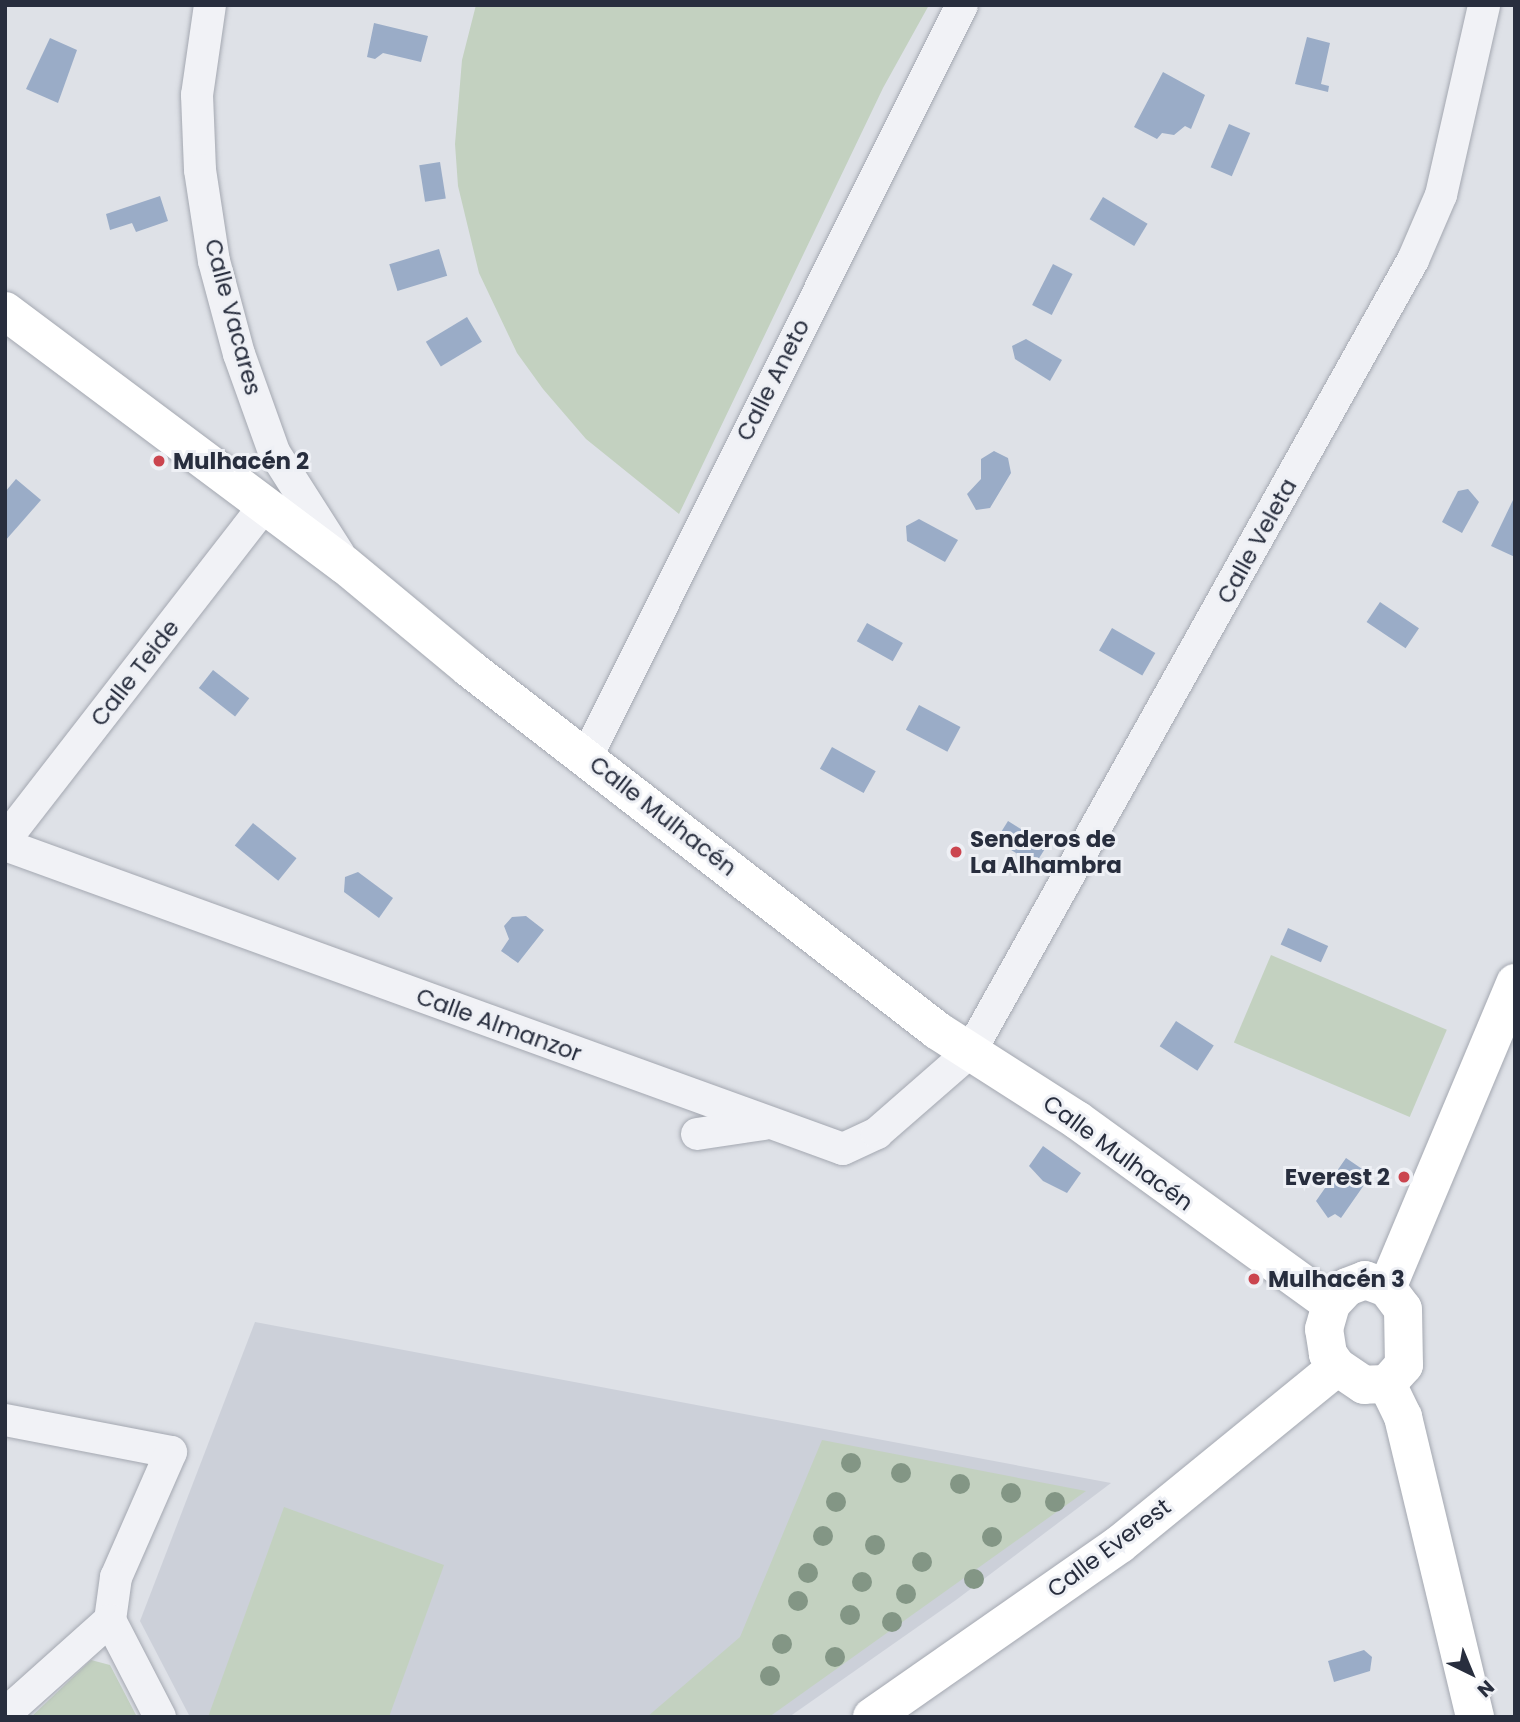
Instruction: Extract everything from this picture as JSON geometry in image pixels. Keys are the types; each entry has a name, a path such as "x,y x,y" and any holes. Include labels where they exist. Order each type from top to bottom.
{"street":[{"name":"Calle Vacares","path":"210,5 197,94 200,170 214,261 239,354 274,452 345,565"},
{"name":"Calle Aneto","path":"587,756 962,5"},
{"name":"Calle Veleta","path":"970,1052 1413,260 1441,195 1484,5"},
{"name":"Calle Mulhacén","path":"5,312 345,565 469,668 970,1052 1077,1120 1331,1304"},
{"name":"Calle Teide","path":"5,843 265,505"},
{"name":"Calle Almanzor","path":"5,843 842,1149 877,1133 970,1052"},
{"path":"1387,1288 1515,983"},
{"path":"696,1133 769,1124"},
{"path":"1364,1280 1387,1288 1403,1308 1406,1332 1404,1365 1387,1384 1364,1385 1337,1367 1328,1353 1324,1329 1331,1304 1347,1287 1364,1280"},
{"name":"Calle Everest","path":"882,1714 1120,1544 1337,1367"},
{"path":"1387,1384 1403,1418 1475,1717"},
{"path":"5,1420 171,1452 116,1577 110,1620 160,1717"},
{"path":"5,1714 110,1620"}],"shaded area":[{"path":"255,1322 1111,1483 956,1600 789,1717 190,1717 140,1621"}],"green space":[{"path":"476,5 929,5 883,88 679,514 586,439 543,389 517,353 479,273 458,186 455,144 462,60"},
{"path":"1271,955 1447,1030 1410,1117 1234,1042"},
{"path":"822,1440 1086,1491 769,1717 647,1717 740,1637"},
{"path":"284,1507 444,1565 389,1717 208,1717"},
{"path":"91,1660 110,1665 137,1717 31,1717"}],"water":[{"path":"374,23 428,36 421,62 383,53 375,59 367,57"},
{"path":"1307,37 1330,43 1321,84 1329,86 1328,92 1295,84"},
{"path":"50,38 77,50 58,103 26,89"},
{"path":"1163,72 1205,95 1191,129 1185,126 1174,135 1162,133 1157,139 1134,127"},
{"path":"1229,124 1250,133 1232,176 1211,167"},
{"path":"440,162 446,199 425,202 419,165"},
{"path":"160,196 168,221 136,232 132,223 110,230 106,214"},
{"path":"1103,197 1148,224 1134,246 1090,219"},
{"path":"439,249 447,276 397,291 389,264"},
{"path":"1053,264 1073,274 1052,315 1032,305"},
{"path":"467,317 482,342 441,367 426,342"},
{"path":"1026,339 1062,360 1050,381 1015,359 1012,346"},
{"path":"994,451 1008,458 1011,473 990,508 976,510 967,494 981,479 981,459"},
{"path":"16,479 41,500 5,541 5,492"},
{"path":"1468,489 1479,502 1462,533 1442,522 1458,491"},
{"path":"1513,500 1515,501 1515,557 1491,546"},
{"path":"919,519 958,540 945,562 907,541 906,526"},
{"path":"1380,602 1419,628 1406,648 1367,622"},
{"path":"867,623 903,643 893,661 857,641"},
{"path":"1112,628 1155,653 1142,676 1099,651"},
{"path":"213,670 249,698 235,716 199,688"},
{"path":"919,705 960,727 947,752 906,730"},
{"path":"832,747 876,771 864,793 820,769"},
{"path":"1008,821 1047,845 1035,865 996,841"},
{"path":"253,823 297,858 278,881 235,846"},
{"path":"358,872 393,898 379,918 344,892 345,877"},
{"path":"526,916 544,930 518,963 501,951 509,939 504,926 512,917"},
{"path":"1288,928 1328,946 1321,962 1281,944"},
{"path":"1176,1021 1214,1046 1197,1071 1160,1046"},
{"path":"1043,1146 1081,1173 1067,1193 1043,1181 1029,1166"},
{"path":"1346,1158 1371,1175 1341,1218 1335,1214 1328,1218 1316,1201"},
{"path":"1364,1650 1372,1657 1370,1671 1334,1682 1328,1661"}],"place":[{"name":"Mulhacén 2","path":"159,461"},
{"name":"Senderos de La Alhambra","path":"956,852"},
{"name":"Everest 2","path":"1404,1177"},
{"name":"Mulhacén 3","path":"1254,1279"}]}
